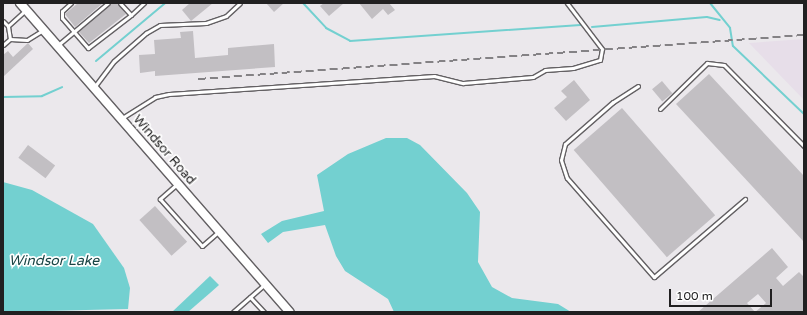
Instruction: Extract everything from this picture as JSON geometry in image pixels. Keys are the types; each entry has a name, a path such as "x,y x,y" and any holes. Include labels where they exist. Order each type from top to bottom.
{"street":[{"name":"Windsor Road","path":"20,3 290,312"}],"lane":[{"path":"71,3 62,11 62,18 88,48 92,48 144,3"},
{"path":"57,46 108,3"},
{"path":"120,3 131,15"},
{"path":"137,3 140,6"},
{"path":"94,88 114,61 146,33 160,25 206,23 226,16 240,3"},
{"path":"121,119 156,97 169,94 434,76 463,83 533,77 546,70 572,68 600,60 602,49 567,3"},
{"path":"8,26 26,10"},
{"path":"3,21 8,26 10,39"},
{"path":"3,45 10,39 27,40 43,30"},
{"path":"660,109 706,63 724,65 804,146"},
{"path":"638,86 613,102 564,144 561,160 570,182 654,277 745,199"},
{"path":"177,184 160,199 202,246 219,231"},
{"path":"232,312 265,284"},
{"path":"250,297 264,312"}],"shaded area":[{"path":"804,39 804,100 749,43"}],"water":[{"path":"386,138 407,138 420,145 467,193 480,212 478,262 492,287 512,298 558,304 571,312 394,312 388,299 345,271 336,256 325,225 283,232 268,243 261,234 282,221 324,211 317,175 348,154"},
{"name":"Windsor Lake","path":"3,182 32,190 93,224 124,268 130,288 128,309 3,312"},
{"path":"210,276 219,285 188,312 172,312"}],"building":[{"path":"78,3 103,3 75,27 65,14"},
{"path":"111,3 117,3 126,14 89,43 79,32"},
{"path":"190,3 213,3 191,21 182,10"},
{"path":"266,3 284,3 274,12"},
{"path":"324,3 344,3 329,16 320,6"},
{"path":"359,3 389,3 395,10 388,15 383,9 372,19"},
{"path":"193,31 195,58 228,55 228,48 274,44 275,67 155,76 155,71 140,73 139,55 155,54 154,40 181,38 180,32"},
{"path":"28,43 33,49 3,77 3,55 8,51 13,57"},
{"path":"709,74 804,176 804,242 676,104"},
{"path":"574,80 590,100 566,121 554,108 567,97 561,91"},
{"path":"662,81 672,93 662,102 652,89"},
{"path":"622,108 715,215 667,257 574,150"},
{"path":"28,145 55,165 46,178 18,158"},
{"path":"155,206 187,242 172,256 139,220"},
{"path":"772,248 788,267 776,278 783,286 799,272 804,277 804,312 755,312 698,312","holes":["758,294 766,303 755,312 747,303"]}],"waterway":[{"path":"96,61 165,3"},
{"path":"303,3 326,28 350,41 580,25"},
{"path":"710,3 730,28 733,46 804,114"},
{"path":"592,27 707,17 720,20"},
{"path":"3,97 42,96 62,87"}],"railway":[{"path":"198,79 804,35"}]}
